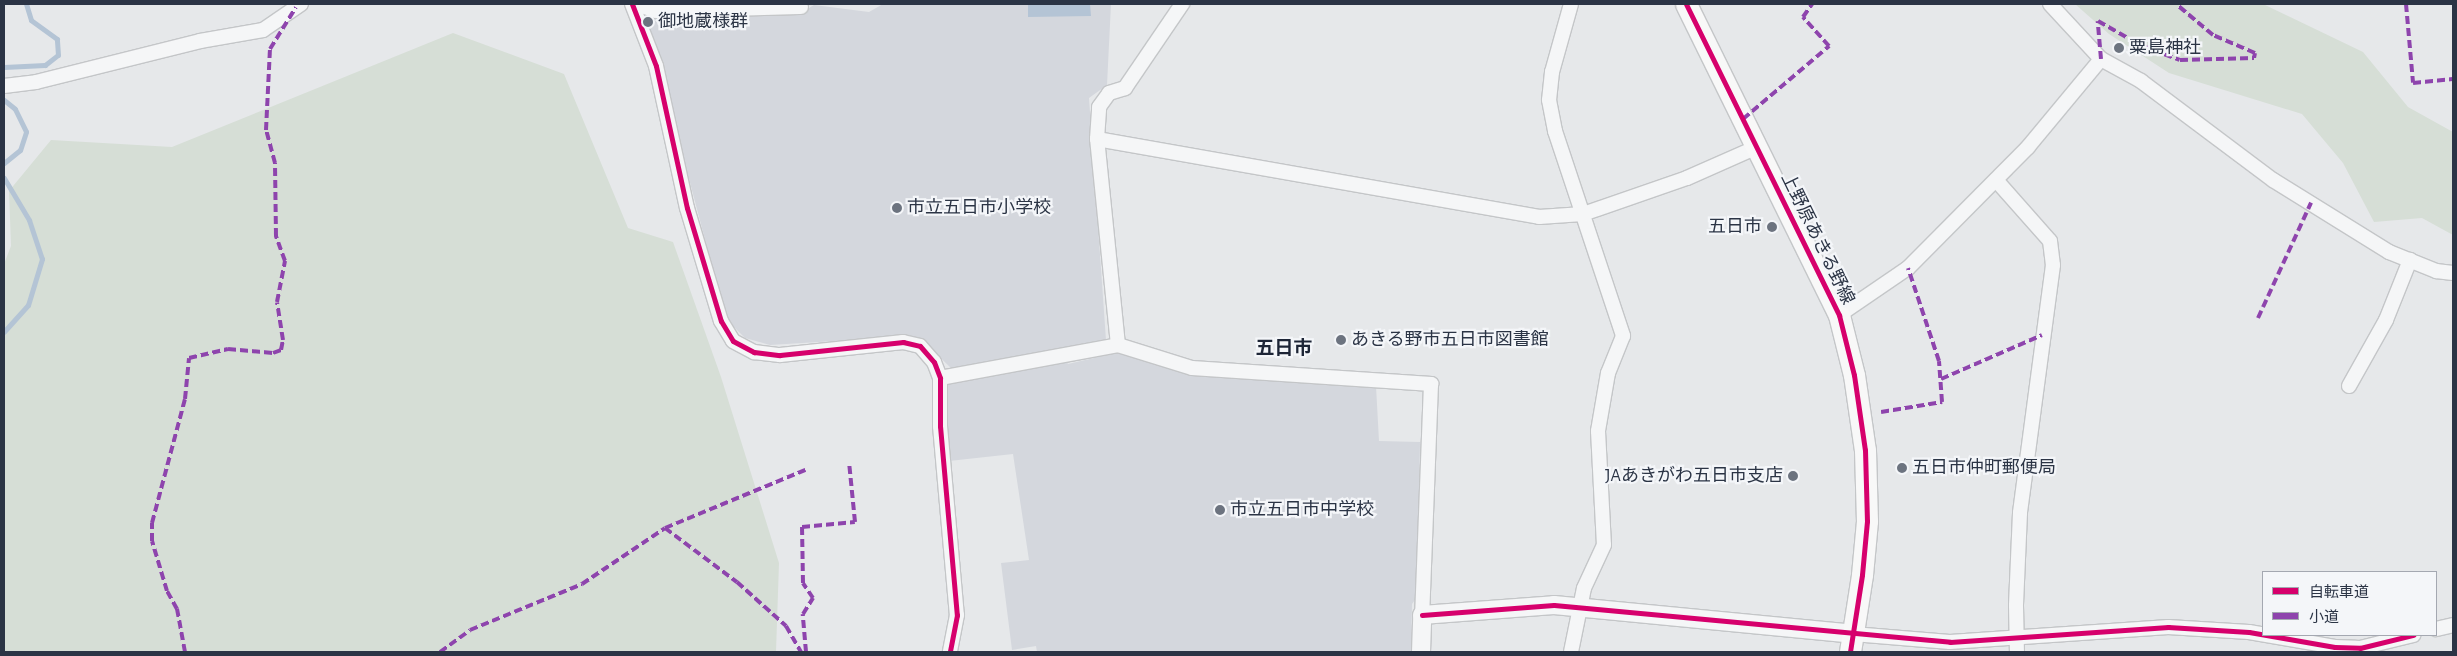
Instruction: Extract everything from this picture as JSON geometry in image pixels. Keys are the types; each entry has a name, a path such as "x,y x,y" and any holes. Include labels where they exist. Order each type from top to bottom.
{"main road":[{"name":"上野原あきる野線","path":"1686,4 1839,315 1854,375 1868,484 1862,575 1851,643"}],"street":[{"path":"4,86 36,82 200,41 263,30 301,4"},
{"path":"632,4 656,66 687,208 718,312 734,341 754,352 780,355 903,342 920,346 934,362 940,378 940,426 956,615 950,652"},
{"path":"636,4 656,11 801,6"},
{"path":"1118,345 1097,139 1099,107 1109,93 1125,88 1182,4"},
{"path":"1571,4 1552,72 1549,100 1555,131 1623,336 1608,373 1598,431 1604,545 1579,606 1572,652"},
{"path":"2050,4 2100,59 2141,82 2273,180 2389,252 2453,273"},
{"path":"1839,315 1908,268 2028,147 2100,59"},
{"path":"1097,139 1539,217 1582,214 1687,178 1756,147"},
{"path":"1996,180 2050,241 2053,265 2020,513 2016,606 2018,652"},
{"path":"2349,386 2386,320 2410,260"},
{"path":"940,378 1118,345 1192,368 1431,384 1421,652"},
{"path":"1422,615 1554,605 1579,606 1851,643 1950,642 2176,627 2262,634"},
{"path":"2437,629 2453,625"},
{"path":"2272,636 2335,647 2360,648 2410,636"}],"shaded area":[{"name":"市立五日市小学校","path":"883,4 1111,4 1107,85 1089,98 1106,340 951,368 921,339 899,337 770,345 745,338 726,319 650,31 655,17 804,11 814,5 869,12"},
{"path":"2075,4 2263,4 2363,52 2408,107 2453,132 2453,235 2422,218 2374,222 2343,163 2302,114 2169,73 2109,34"},
{"path":"453,33 564,74 628,228 673,242 721,377 779,563 776,652 4,652 4,264 11,246 9,191 51,140 172,147"},
{"name":"市立五日市中学校","path":"1120,352 1192,375 1376,386 1379,441 1420,442 1417,597 1412,604 1411,652 1037,652 1036,646 1012,650 1001,563 1029,560 1013,454 949,461 944,384 1065,359 1068,364"}],"water":[{"path":"1028,4 1090,4 1091,16 1028,17"}],"waterway":[{"path":"4,67 45,65 58,55 57,39 31,20 26,4"},
{"path":"4,100 15,109 26,132 20,150 4,163"},
{"path":"4,178 29,220 42,259 28,305 4,332"}],"marked path":[{"path":"1743,119 1829,46 1803,17 1812,4"},
{"path":"2101,59 2098,21 2142,46 2180,60 2254,58 2255,53 2213,35 2176,4"},
{"path":"2406,4 2413,83 2453,79"},
{"path":"185,652 177,609 167,591 152,541 152,523 185,399 189,358 228,349 273,353 281,350 283,340 277,302 285,261 276,236 275,163 266,130 270,49 296,7"},
{"path":"2258,318 2311,203"},
{"path":"1881,412 1942,402 1939,361 1908,268"},
{"path":"1941,379 2042,335"},
{"path":"806,652 803,614 813,598 803,583 802,527 855,522 849,462"},
{"path":"440,652 470,630 582,584 665,528 805,470"},
{"path":"665,528 737,582 786,626 801,652"}],"cycle path":[{"path":"632,4 656,66 687,208 721,321 733,341 754,352 780,355 903,342 920,346 934,362 940,378 940,426 957,615 950,652"},
{"path":"1686,4 1839,315 1854,375 1865,450 1867,521 1862,575 1850,652"},
{"path":"1422,615 1554,605 1950,642 2168,627 2262,634"},
{"path":"2272,636 2335,647 2360,648 2409,636"}],"place":[{"name":"御地蔵様群","path":"648,22"},
{"name":"粟島神社","path":"2119,48"},
{"name":"市立五日市小学校","path":"897,208"},
{"name":"五日市","path":"1772,227"},
{"name":"あきる野市五日市図書館","path":"1341,340"},
{"name":"五日市仲町郵便局","path":"1902,468"},
{"name":"JAあきがわ五日市支店","path":"1793,476"},
{"name":"市立五日市中学校","path":"1220,510"}],"district":[{"name":"五日市","path":"1284,349"}]}
